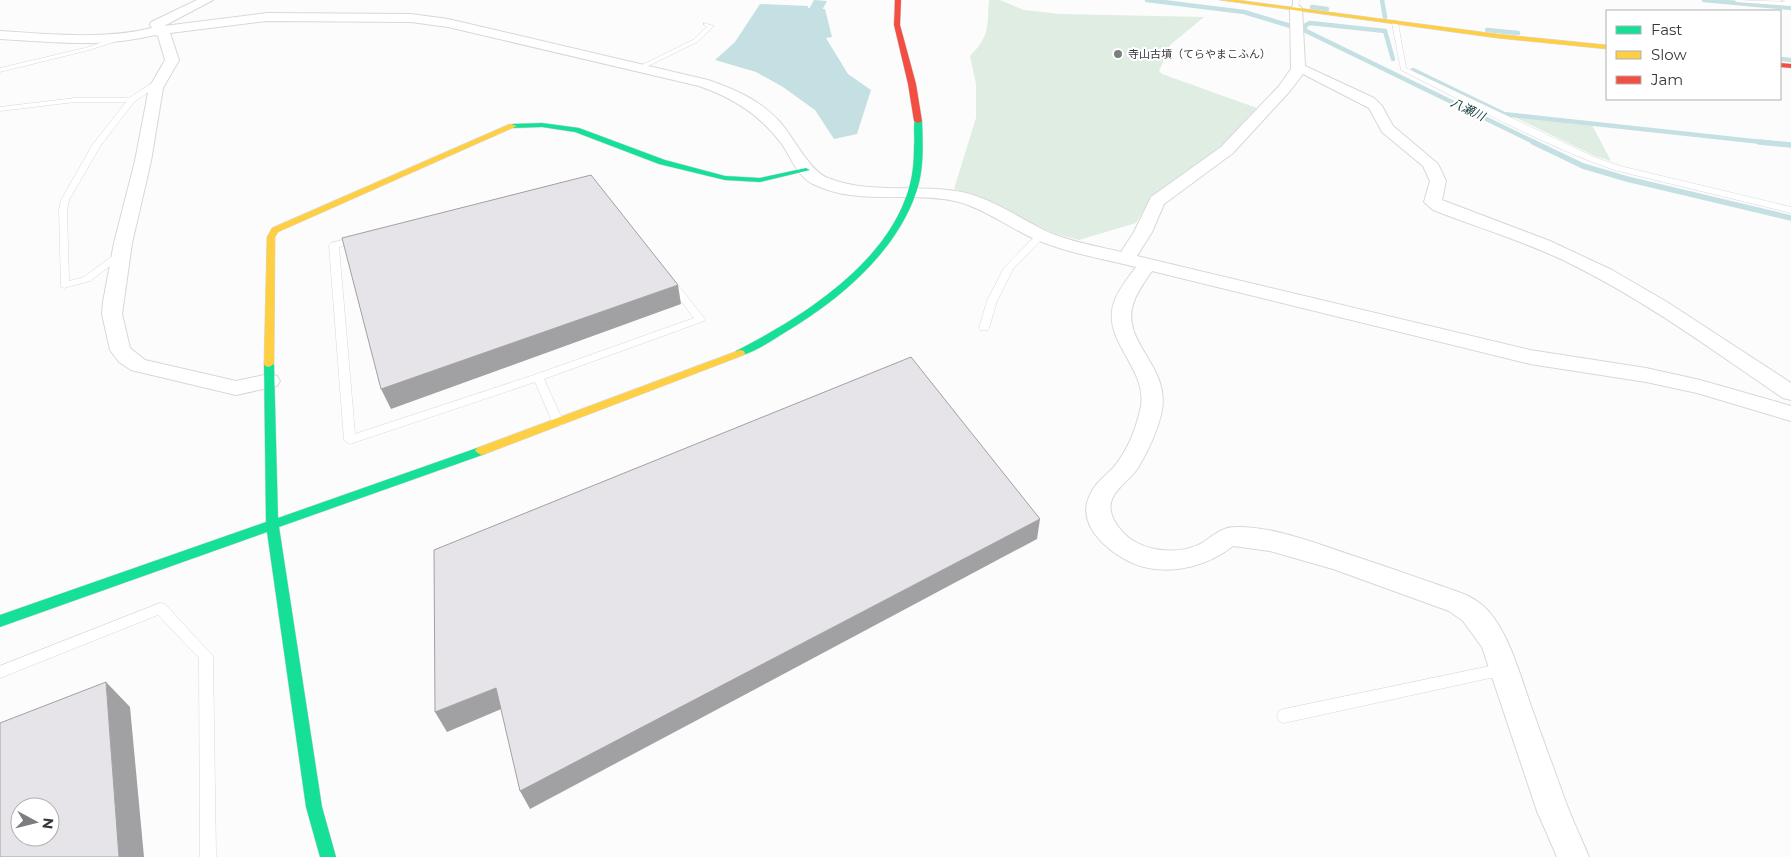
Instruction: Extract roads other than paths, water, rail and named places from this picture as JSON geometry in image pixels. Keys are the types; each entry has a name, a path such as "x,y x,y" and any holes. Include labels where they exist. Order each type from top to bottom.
{"street":[{"path":"156,31 154,27 158,24 207,0"},
{"path":"0,621 558,423 698,370 770,338 818,307 889,236 904,214 913,192 919,139 917,109 896,23 895,14 898,0"},
{"path":"1223,0 1296,4 1395,23 1606,47"},
{"path":"1296,4 1298,69 1284,90 1227,150 1158,201 1143,232 1137,261 1122,309 1122,320 1123,330 1151,382 1153,401 1141,441 1124,471 1105,490 1099,503 1101,518 1108,533 1119,544 1144,557 1182,558 1208,551 1228,537 1252,538 1288,545 1355,566 1458,603 1473,613 1494,642 1553,811 1573,857"},
{"path":"0,35 115,40 156,31 267,17 410,18 448,24 640,68 710,86 731,94 754,106 770,120 789,143 806,170 820,182 838,187 881,192 913,192 965,198 1041,236 1530,357 1646,375 1700,387 1791,414"},
{"path":"156,31 164,34 172,60 158,83 143,160 121,254 112,314 120,350 126,357 138,365 236,388 269,382"},
{"path":"1298,69 1306,70 1375,106 1387,129 1430,164 1438,181 1433,202 1439,206 1550,247 1602,273 1659,305 1791,393"},
{"path":"328,857 314,807 272,524 269,382 271,236 275,230 510,126 533,124 581,132 656,160 737,178 752,180 768,179 806,170"}],"lane":[{"path":"1737,0 1790,2"},
{"path":"1395,23 1403,69 1524,128 1591,159 1617,168 1791,210"},
{"path":"640,68 695,41 711,26 706,24"},
{"path":"0,70 87,49 115,40"},
{"path":"121,254 87,279 64,285 63,210 65,200 97,144 131,100 158,83"},
{"path":"0,109 75,100 131,100"},
{"path":"372,235 334,245 350,440 538,377 700,319 665,274"},
{"path":"984,328 992,301 1009,268 1041,236"},
{"path":"538,377 558,423"},
{"path":"0,672 160,608 206,656 208,857"},
{"path":"1284,716 1490,672 1506,673"}],"water":[{"path":"760,4 808,6 808,8 825,9 832,37 826,38 848,74 871,90 857,134 834,139 815,110 783,87 756,72 715,60 735,42"}],"waterway":[{"name":"八瀬川","path":"1147,0 1244,12 1304,30"},
{"path":"1382,0 1385,17"},
{"path":"1704,0 1791,8"},
{"path":"816,9 820,1"},
{"path":"1312,7 1327,9"},
{"path":"1304,30 1306,25 1310,23 1385,31 1393,59"},
{"name":"八瀬川","path":"1304,30 1536,143"},
{"path":"1487,30 1518,33"},
{"path":"1781,59 1791,60"},
{"path":"1413,70 1504,114 1771,143"},
{"name":"八瀬川","path":"1533,142 1583,166 1627,179 1791,218"},
{"path":"1759,142 1791,145"}],"place":[{"name":"寺山古墳（てらやまこふん）","path":"1118,54"}]}
